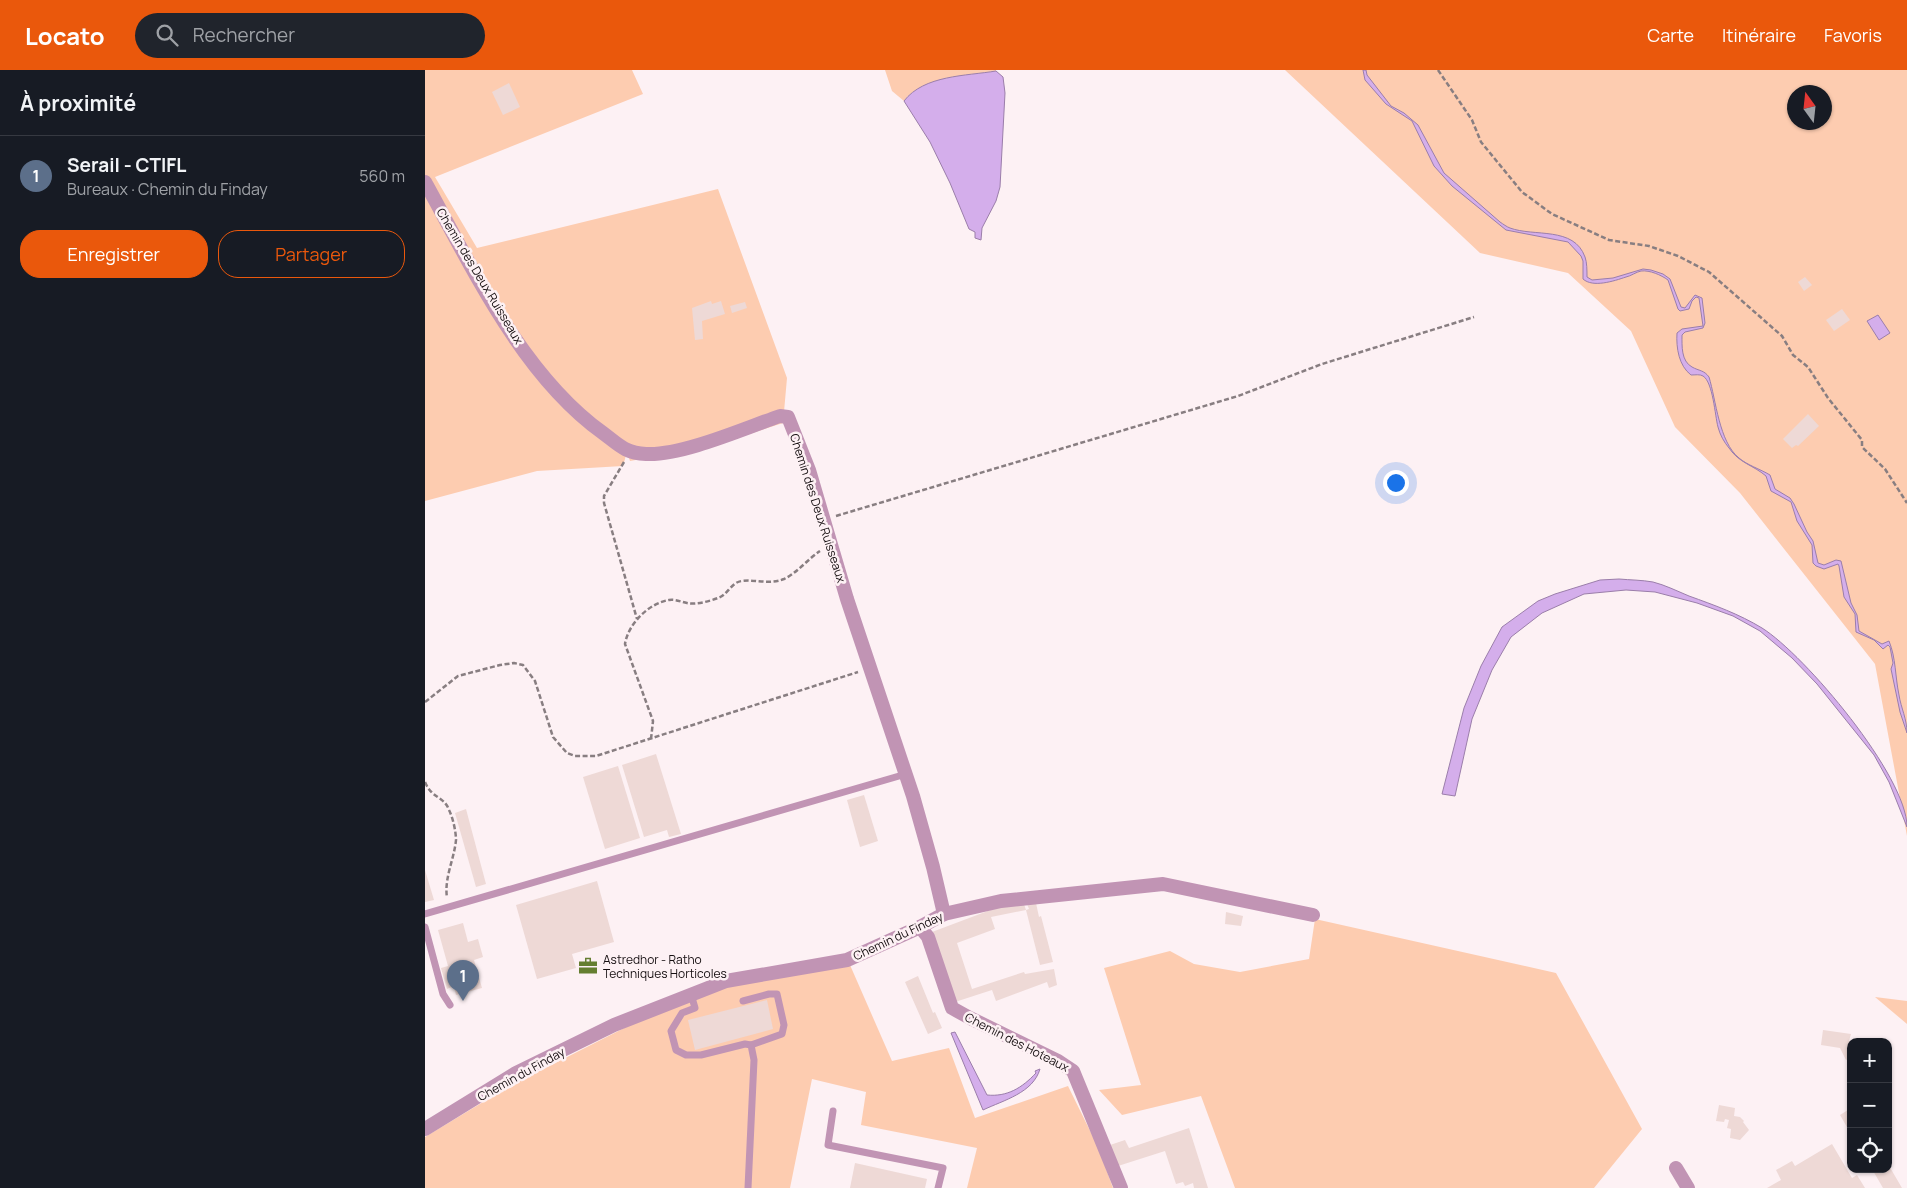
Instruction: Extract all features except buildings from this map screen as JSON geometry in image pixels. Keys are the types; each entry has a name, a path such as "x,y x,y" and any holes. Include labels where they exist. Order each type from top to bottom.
{"street":[{"name":"Chemin des Deux Ruisseaux","path":"425,182 466,258 515,339 563,399 594,427 627,451 647,454 680,450 780,416 788,417 809,470 831,546 906,774 933,867 944,914"},
{"name":"Chemin du Finday","path":"425,1129 525,1069 614,1024 726,981 847,960 944,914 1001,901 1163,884 1313,915"},
{"name":"Chemin des Hoteaux","path":"920,927 928,937 952,1008 1058,1061 1073,1071 1121,1188"},
{"path":"1676,1168 1688,1188"}],"lane":[{"path":"425,914 906,774"},
{"path":"425,927 443,994 450,1005"},
{"path":"691,994 695,1008 682,1013 671,1030 676,1050 686,1055 701,1055 745,1044 751,1045 782,1034 784,1025 777,994 769,994 743,1001"},
{"path":"748,1188 754,1060 751,1045"},
{"path":"833,1111 828,1145 943,1168 938,1188"}],"path":[{"path":"1438,70 1472,120 1481,142 1522,192 1552,214 1609,240 1649,246 1679,256 1709,272 1775,329 1782,336 1793,355 1807,367 1828,398 1862,440 1862,447 1885,469 1907,504"},
{"path":"826,529 834,516 1238,396 1322,364 1474,317"},
{"path":"627,451 625,460 604,496 604,503 637,620"},
{"path":"651,738 653,721 625,644 626,636 637,620 654,605 670,600 679,600 689,604 710,601 726,594 736,582 768,583 784,578 821,550 831,546"},
{"path":"425,702 459,676 500,665 514,663 523,665 535,681 553,737 567,753 575,756 596,756 821,685 854,672 872,671"},
{"path":"425,782 430,792 446,802 456,838 447,880 446,895 449,907"}],"shaded area":[{"path":"425,70 632,70 643,94 435,177 477,248 718,189 787,378 783,423 709,447 630,461 627,452 623,466 537,471 425,501"},
{"path":"885,70 996,71 946,78 922,86 904,101 892,91"},
{"path":"1285,70 1907,70 1907,836 1875,664 1740,493 1675,427 1631,331 1568,273 1480,253"},
{"path":"1363,70 1366,70 1367,75 1391,106 1404,113 1418,125 1444,173 1504,225 1520,231 1552,234 1572,241 1580,247 1587,264 1587,277 1592,280 1613,278 1643,269 1651,270 1663,274 1670,279 1681,307 1685,308 1695,295 1702,298 1705,323 1703,328 1685,332 1682,335 1684,357 1688,364 1709,377 1719,420 1732,451 1742,460 1770,475 1775,489 1790,498 1794,504 1813,541 1818,563 1824,565 1836,560 1841,561 1851,603 1857,615 1859,631 1882,644 1889,641 1907,733 1900,712 1891,669 1893,663 1890,647 1888,645 1883,649 1874,640 1856,632 1855,614 1844,597 1838,564 1824,569 1813,563 1812,545 1797,521 1791,502 1771,491 1766,476 1742,461 1733,453 1725,443 1720,433 1711,392 1706,379 1702,375 1691,375 1681,362 1677,345 1677,333 1682,329 1703,326 1699,298 1696,297 1692,301 1689,309 1680,311 1668,280 1648,271 1641,271 1604,283 1587,282 1583,279 1583,261 1581,256 1568,242 1506,230 1452,186 1434,166 1412,121 1386,104 1365,80"},
{"path":"996,71 1003,77 1005,93 1000,187 996,201 982,228 981,240 975,238 975,232 969,229 930,142 904,101 912,92 934,81"},
{"path":"1878,315 1890,333 1879,340 1867,321"},
{"path":"1600,580 1649,581 1667,586 1744,618 1781,642 1827,689 1872,749 1890,778 1903,805 1907,827 1889,782 1874,755 1817,684 1792,658 1760,631 1733,616 1697,603 1655,592 1626,590 1584,594 1542,613 1511,637 1492,670 1472,719 1455,796 1442,794 1464,708 1481,666 1502,627 1538,601 1555,594"},
{"path":"1315,919 1556,973 1642,1129 1594,1188 1235,1188 1201,1096 1122,1115 1099,1090 1141,1085 1104,968 1170,951 1194,964 1240,972 1309,959"},
{"path":"850,965 892,1061 949,1048 975,1118 1068,1086 1098,1147 1113,1188 967,1188 977,1148 861,1125 866,1092 812,1079 790,1188 425,1188 425,1137 508,1087 650,1015 728,986"},
{"path":"1875,997 1907,1001 1907,1024"},
{"path":"955,1032 987,1095 1008,1093 1020,1087 1036,1073 1035,1071 1040,1069 1031,1084 1024,1090 983,1110 951,1033"}],"place":[{"name":"Astredhor - Ratho Techniques Horticoles","path":"588,966"},
{"name":"Serail - CTIFL","path":"463,1001"}]}
